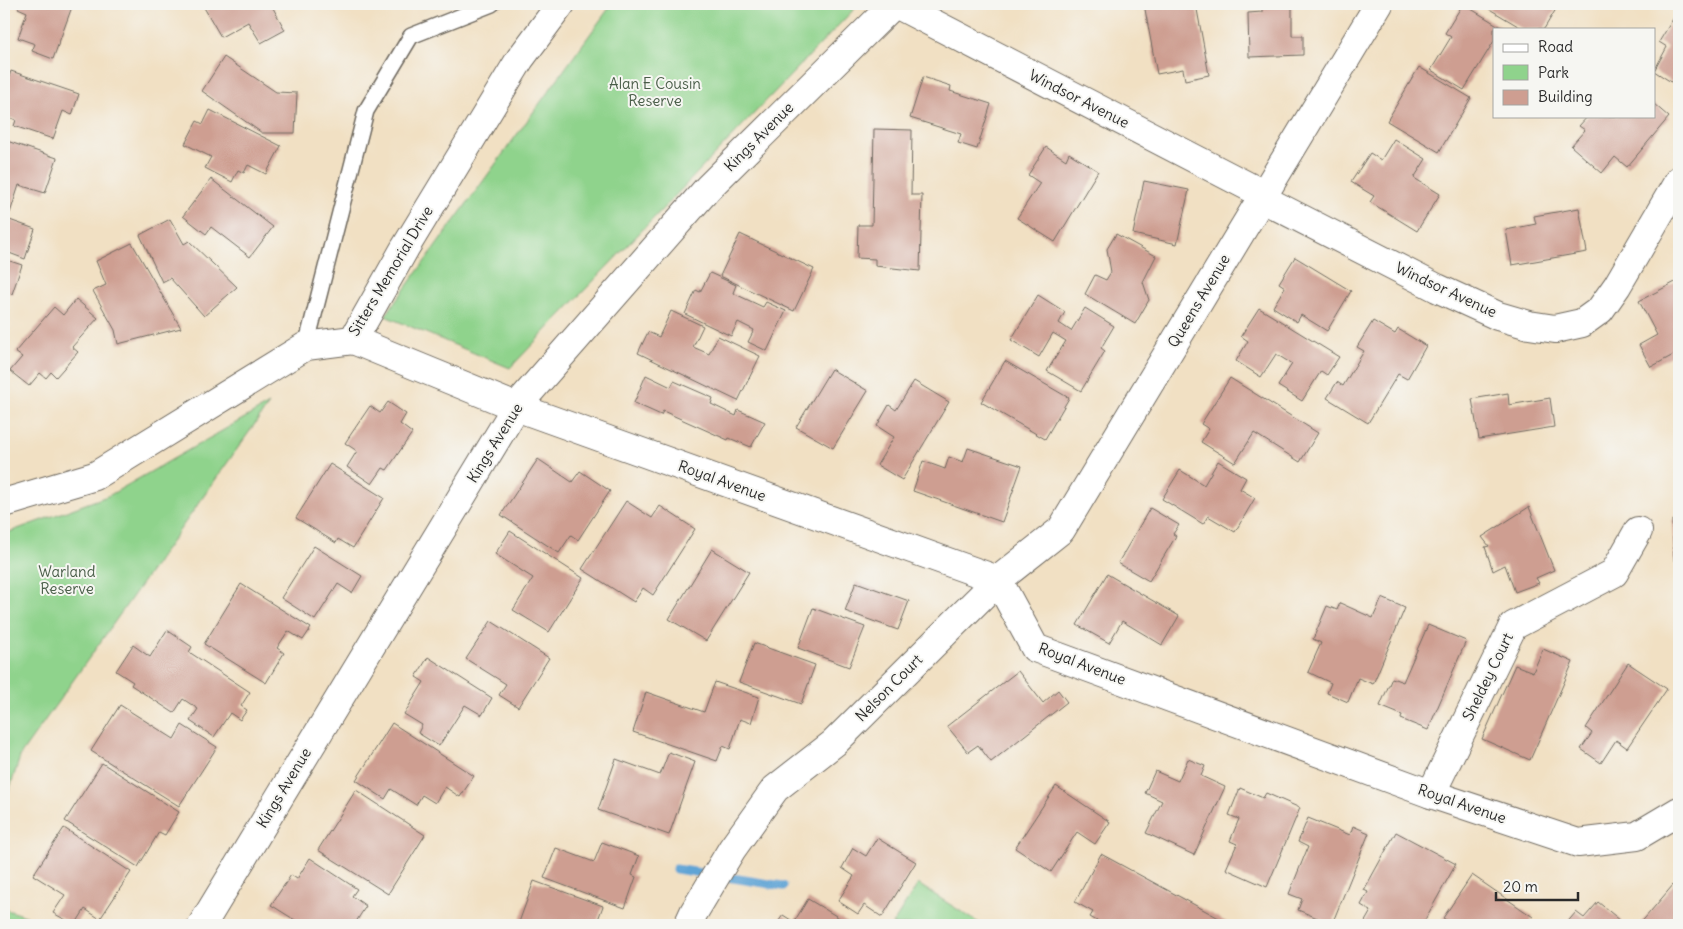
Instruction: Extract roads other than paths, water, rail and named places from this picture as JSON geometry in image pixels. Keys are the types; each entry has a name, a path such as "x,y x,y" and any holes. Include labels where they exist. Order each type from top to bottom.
{"street":[{"name":"Windsor Avenue","path":"895,4 1437,288 1490,312 1529,325 1555,329 1582,323 1600,310 1617,286 1679,180"},
{"name":"Kings Avenue","path":"202,925 516,407 708,188 895,4"},
{"name":"Queens Avenue","path":"998,580 1061,530 1379,4"},
{"name":"Sitters Memorial Drive","path":"4,503 95,476 306,346 353,340 405,248 553,5"},
{"name":"Royal Avenue","path":"353,340 516,407 998,580 1035,648 1431,794 1578,843 1637,836 1679,811"},
{"name":"Sheldey Court","path":"1431,794 1513,626 1614,573 1638,530"},
{"name":"Nelson Court","path":"688,925 726,858 775,789 834,743 998,580"}],"lane":[{"path":"306,346 366,111 411,36 492,4"}],"waterway":[{"path":"676,869 783,886"}],"park label":[{"name":"Alan E Cousin Reserve","path":"655,92"},
{"name":"Warland Reserve","path":"67,580"}]}
